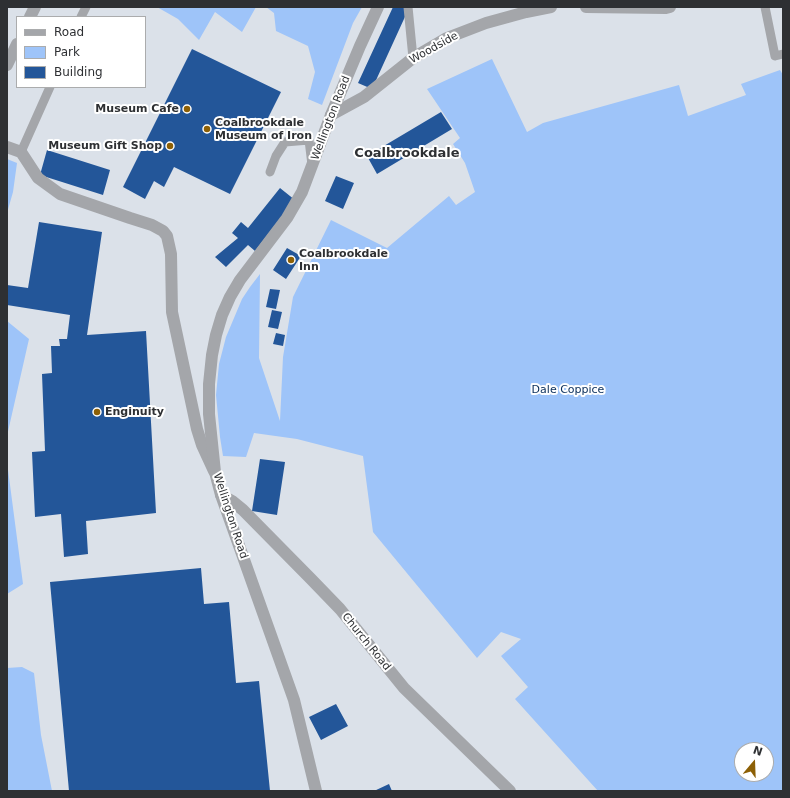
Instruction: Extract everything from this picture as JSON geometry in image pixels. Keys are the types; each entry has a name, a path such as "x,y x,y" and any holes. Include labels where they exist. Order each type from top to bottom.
{"street":[{"name":"Wellington Road","path":"316,791 294,700 221,495 215,472 209,414 209,384 216,335 222,315 230,297 240,280 287,218 302,192 331,115 378,7"},
{"name":"Woodside","path":"331,115 364,97 413,58 447,38 486,23 551,7"},
{"path":"586,7 670,7"},
{"path":"7,65 16,46"},
{"path":"7,147 21,152 38,178 60,194 152,225 163,231 167,236 171,254 172,312 197,429 202,445 215,472"},
{"name":"Church Road","path":"221,495 232,501 243,510 311,578 340,610 404,688 510,791"}],"lane":[{"path":"82,16 86,7"},
{"path":"408,7 413,58"},
{"path":"765,7 775,56 783,54"},
{"path":"21,152 50,88"},
{"path":"270,172 276,156 285,142 309,140 312,166"}],"green space":[{"path":"157,7 256,7 242,32 215,12 199,40 178,19"},
{"path":"266,7 362,7 353,23 322,105 308,99 315,72 308,46 276,31 274,13"},
{"name":"Dale Coppice","path":"492,59 527,132 543,123 679,85 688,116 746,95 741,84 780,70 783,75 783,791 598,791 515,699 528,687 501,656 521,639 501,632 477,658 373,532 363,456 297,439 254,433 246,457 223,456 216,395 219,364 226,337 242,299 250,287 260,274 259,358 280,421 283,357 293,297 331,220 387,248 449,196 456,205 475,192 465,163 453,144 460,138 427,89"},
{"path":"7,159 17,163 13,192 7,213"},
{"path":"7,321 29,339 7,436"},
{"path":"7,462 23,584 7,594"},
{"path":"22,667 34,673 41,735 52,791 7,791 7,668"}],"building":[{"path":"393,7 409,8 372,89 358,83"},
{"name":"Coalbrookdale Museum of Iron","path":"192,49 281,92 230,194 174,167 164,187 154,181 145,199 123,187"},
{"path":"441,112 452,129 377,174 367,156"},
{"path":"47,150 110,170 103,195 40,175"},
{"path":"336,176 354,183 343,209 325,201"},
{"path":"280,188 295,200 255,251 248,245 226,267 215,257 238,238 232,233 241,222 248,228"},
{"name":"Enginuity","path":"39,222 102,232 87,335 146,331 156,513 86,521 88,554 64,557 61,514 35,517 32,452 45,451 42,374 52,373 51,346 60,346 59,339 67,339 70,315 7,305 7,285 28,288"},
{"path":"287,248 301,256 286,279 273,270"},
{"path":"270,289 280,290 276,309 266,307"},
{"path":"272,310 282,312 278,329 268,327"},
{"path":"276,333 285,335 283,346 273,344"},
{"path":"260,459 285,462 277,515 252,511"},
{"path":"201,568 204,604 229,602 236,683 259,681 270,791 69,791 50,582"},
{"path":"336,704 348,726 321,740 309,717"},
{"path":"389,784 392,791 374,791"}],"place":[{"name":"Museum Cafe","path":"187,109"},
{"name":"Coalbrookdale Museum of Iron","path":"207,129"},
{"name":"Museum Gift Shop","path":"170,146"},
{"name":"Coalbrookdale Inn","path":"291,260"},
{"name":"Enginuity","path":"97,412"}],"district":[{"name":"Coalbrookdale","path":"407,154"}]}
